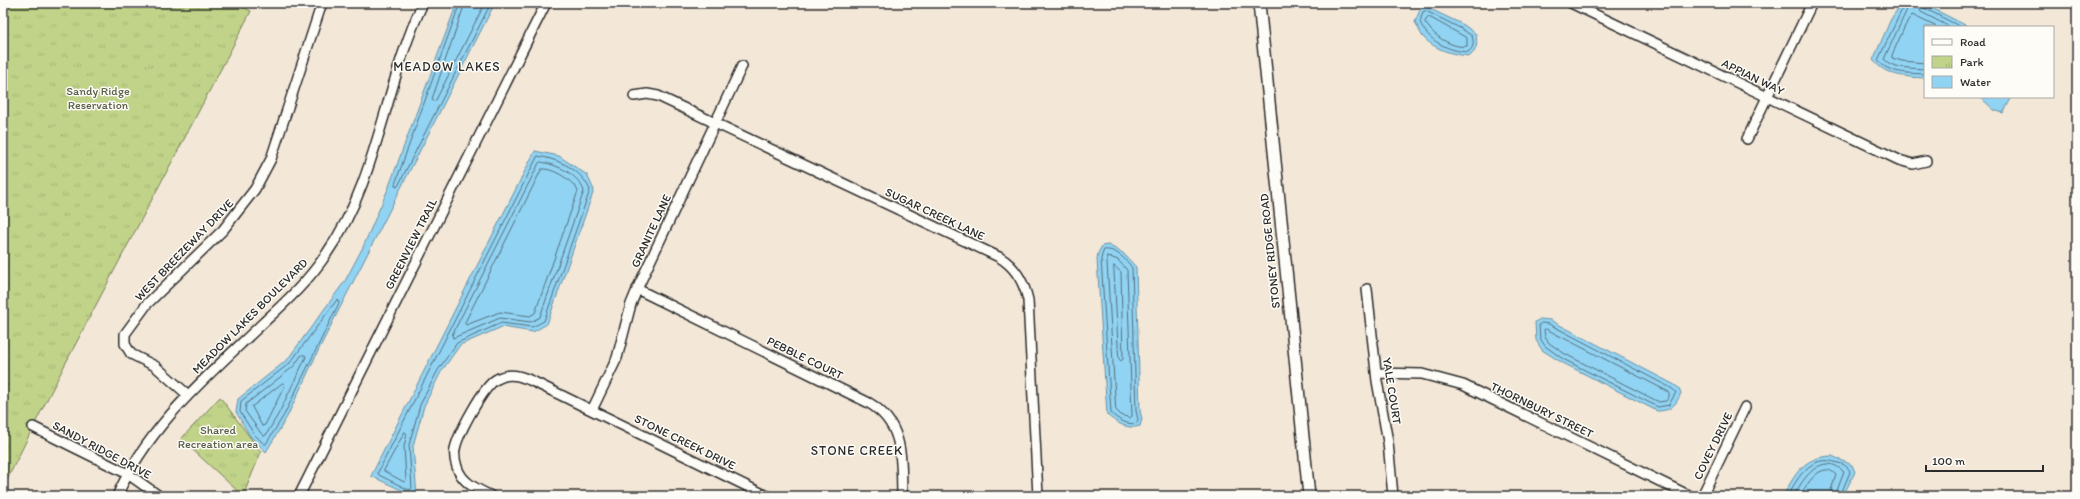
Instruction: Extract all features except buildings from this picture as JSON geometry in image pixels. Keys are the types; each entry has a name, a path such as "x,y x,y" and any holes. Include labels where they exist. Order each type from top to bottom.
{"street":[{"name":"WEST BREEZEWAY DRIVE","path":"188,395 155,366 131,354 125,344 125,334 157,294 233,219 260,181 271,159 322,3"},
{"name":"MEADOW LAKES BOULEVARD","path":"117,496 128,474 161,424 188,395 296,291 319,264 335,241 351,210 362,183 404,48 422,3"},
{"name":"GREENVIEW TRAIL","path":"299,496 546,3"},
{"name":"STONEY RIDGE ROAD","path":"1260,3 1309,496"},
{"name":"APPIAN WAY","path":"1571,3 1899,160 1913,164 1926,161"},
{"path":"1747,139 1812,3"},
{"name":"GRANITE LANE","path":"592,410 617,358 631,304 637,289 742,66"},
{"name":"SUGAR CREEK LANE","path":"634,96 658,96 999,257 1014,270 1024,285 1029,307 1038,496"},
{"name":"PEBBLE COURT","path":"637,289 870,404 882,412 892,423 897,435 902,496"},
{"name":"YALE COURT","path":"1367,289 1376,373 1388,442 1393,496"},
{"name":"THORNBURY STREET","path":"1376,373 1422,374 1463,386 1690,496"},
{"name":"STONE CREEK DRIVE","path":"491,496 467,482 457,468 455,456 458,440 479,399 493,381 511,375 524,377 767,496"},
{"name":"COVEY DRIVE","path":"1702,496 1745,406"},
{"name":"SANDY RIDGE DRIVE","path":"33,427 128,474 159,496"}],"green space":[{"name":"Sandy Ridge Reservation","path":"3,3 234,3 251,11 63,368 3,488"},
{"name":"Shared Recreation area","path":"220,397 261,452 243,496 181,439"}],"water":[{"path":"457,3 495,3 320,347 287,417 266,452 250,436 236,412 238,399 287,360 345,281 363,247 388,189"},
{"path":"1922,3 1967,26 1924,26 1924,78 1896,75 1884,69 1873,60 1891,19 1901,4"},
{"path":"1424,6 1464,25 1476,34 1476,46 1470,56 1445,51 1428,42 1423,37 1415,22 1420,10"},
{"path":"1981,98 2011,98 2003,113 1994,110"},
{"path":"535,151 559,156 587,175 594,190 547,324 533,332 502,327 460,345 441,372 424,406 413,446 417,496 414,496 371,476"},
{"path":"1108,245 1123,253 1136,267 1140,411 1142,419 1140,426 1135,427 1122,425 1107,415 1097,259 1098,253 1102,246"},
{"path":"1540,319 1550,320 1673,384 1679,388 1681,393 1677,401 1666,410 1657,411 1561,362 1542,350 1536,340 1535,322"},
{"path":"1832,456 1852,465 1855,472 1843,496 1783,496 1792,480 1807,463 1814,459"}],"district":[{"name":"MEADOW LAKES","path":"447,66"},
{"name":"STONE CREEK","path":"857,450"}]}
